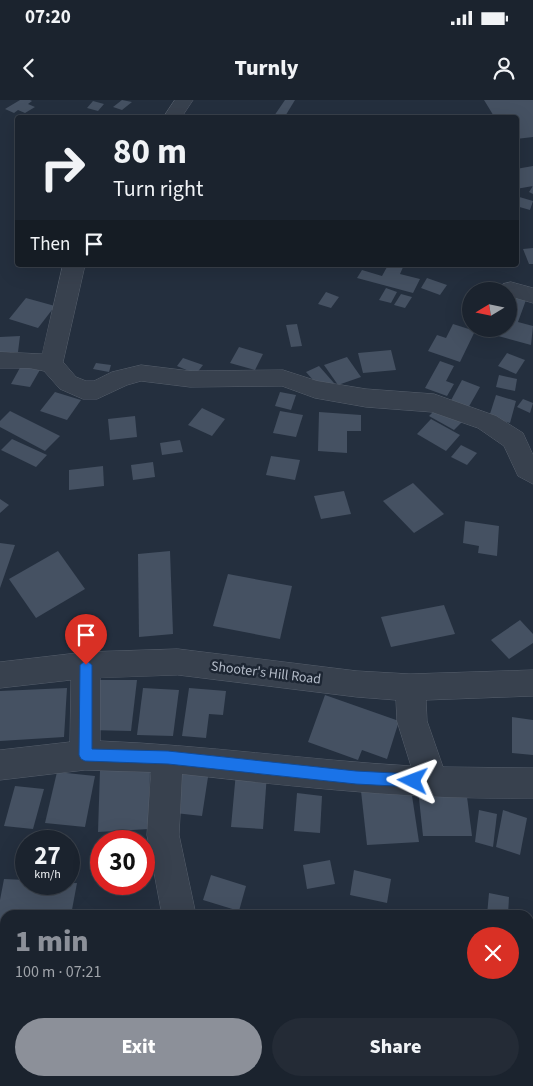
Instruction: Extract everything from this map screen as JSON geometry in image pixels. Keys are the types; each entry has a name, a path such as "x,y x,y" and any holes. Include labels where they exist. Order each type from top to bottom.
{"street":[{"path":"174,115 184,100"},
{"path":"51,364 74,267"},
{"path":"518,291 533,296"},
{"path":"0,360 29,360 51,364 68,382 83,390 98,390 120,378 140,373 190,379 283,378 315,389 357,396 434,402 487,422 514,440 526,469 533,474"},
{"name":"Shooter's Hill Road","path":"0,675 86,665 178,662 357,684 410,688 533,683"},
{"path":"85,755 86,665"},
{"path":"410,688 412,721 432,782"},
{"path":"0,765 85,755 168,758 356,778 470,784 533,783"},
{"path":"168,758 163,835 178,910"}],"building":[{"path":"20,100 32,101 28,104 35,107 25,113 18,110 14,113 5,109"},
{"path":"122,100 132,102 122,110 113,107"},
{"path":"285,100 295,100 286,115 275,115"},
{"path":"484,100 533,100 533,137 519,139 519,115 493,115"},
{"path":"93,101 104,104 98,111 87,108"},
{"path":"533,166 533,186 519,188 519,168"},
{"path":"533,186 533,194 529,192"},
{"path":"519,197 533,201 530,210 519,207"},
{"path":"533,248 533,264 529,264 523,249"},
{"path":"387,267 403,267 400,274 420,279 413,293 357,278 362,270 382,276"},
{"path":"427,278 447,285 440,295 421,288"},
{"path":"386,288 397,292 391,303 379,300"},
{"path":"326,292 339,297 331,308 318,304"},
{"path":"401,294 412,297 405,308 394,305"},
{"path":"26,298 55,306 38,328 9,319"},
{"path":"518,298 526,300 518,322"},
{"path":"518,322 533,326 531,345 506,338 518,338"},
{"path":"297,324 302,346 291,347 286,325"},
{"path":"453,324 462,327 462,338 472,338 460,362 428,351 437,335 446,338"},
{"path":"20,336 18,352 0,352 0,337"},
{"path":"239,347 263,354 255,370 230,363"},
{"path":"391,350 396,370 363,373 358,353"},
{"path":"507,353 525,360 516,374 498,366"},
{"path":"347,357 361,377 338,385 324,365"},
{"path":"183,358 203,365 196,374 177,366"},
{"path":"440,361 454,366 446,381 454,384 447,396 425,388"},
{"path":"96,363 111,365 109,372 93,369"},
{"path":"22,364 41,368 30,387 11,384"},
{"path":"319,366 334,383 321,389 306,372"},
{"path":"499,375 517,379 515,391 496,387"},
{"path":"462,380 480,387 467,410 449,404"},
{"path":"55,392 81,400 67,420 40,411"},
{"path":"280,392 296,395 291,410 275,406"},
{"path":"496,395 516,401 510,423 489,417"},
{"path":"523,399 533,403 530,413 517,407"},
{"path":"438,407 463,421 454,430 429,416"},
{"path":"202,408 225,419 212,436 188,425"},
{"path":"10,411 60,436 45,451 0,427 0,421"},
{"path":"280,411 303,415 296,437 273,433"},
{"path":"319,412 361,415 361,431 347,431 347,453 318,451"},
{"path":"135,416 137,437 110,440 108,419"},
{"path":"431,419 460,435 446,451 417,434"},
{"path":"12,439 47,455 36,467 1,450"},
{"path":"180,440 183,452 162,455 160,443"},
{"path":"461,445 477,453 467,465 451,457"},
{"path":"271,456 300,460 295,480 266,475"},
{"path":"153,462 155,477 133,480 131,465"},
{"path":"103,466 104,486 69,490 69,470"},
{"path":"413,483 444,514 414,533 383,501"},
{"path":"344,491 351,514 321,519 314,496"},
{"path":"0,499 9,505 0,513"},
{"path":"465,521 499,526 497,556 478,553 479,546 463,543"},
{"path":"0,543 15,545 0,588"},
{"path":"58,551 85,589 36,618 9,579"},
{"path":"170,551 173,634 139,637 138,554"},
{"path":"228,574 292,586 280,639 213,626"},
{"path":"444,605 455,634 391,647 381,617"},
{"path":"520,620 533,634 533,643 509,659 491,640"},
{"path":"96,680 137,680 131,731 89,730"},
{"path":"67,688 64,737 0,741 0,691"},
{"path":"143,688 179,690 173,736 137,735"},
{"path":"189,688 226,691 223,715 209,714 206,738 182,736"},
{"path":"325,695 399,721 387,759 362,750 358,760 308,742"},
{"path":"512,717 533,720 533,755 512,753"},
{"path":"175,760 210,764 202,816 166,812"},
{"path":"150,768 149,829 98,830 100,770"},
{"path":"57,772 95,776 85,827 45,823"},
{"path":"236,772 267,774 263,829 231,827"},
{"path":"15,786 44,789 33,829 4,826"},
{"path":"411,789 419,842 367,845 361,791"},
{"path":"418,789 466,789 472,836 423,836"},
{"path":"297,793 322,796 320,833 294,831"},
{"path":"479,810 497,814 493,847 475,842"},
{"path":"503,810 527,818 520,855 496,847"},
{"path":"330,860 335,884 307,889 303,865"},
{"path":"354,870 391,879 387,903 350,895"},
{"path":"211,875 246,886 239,910 203,900"},
{"path":"4,879 15,880 15,895 75,895 72,910 0,910"},
{"path":"489,893 509,897 508,910 487,910"}],"route":[{"path":"86,665 85,755 168,758 356,778 413,781"}]}
